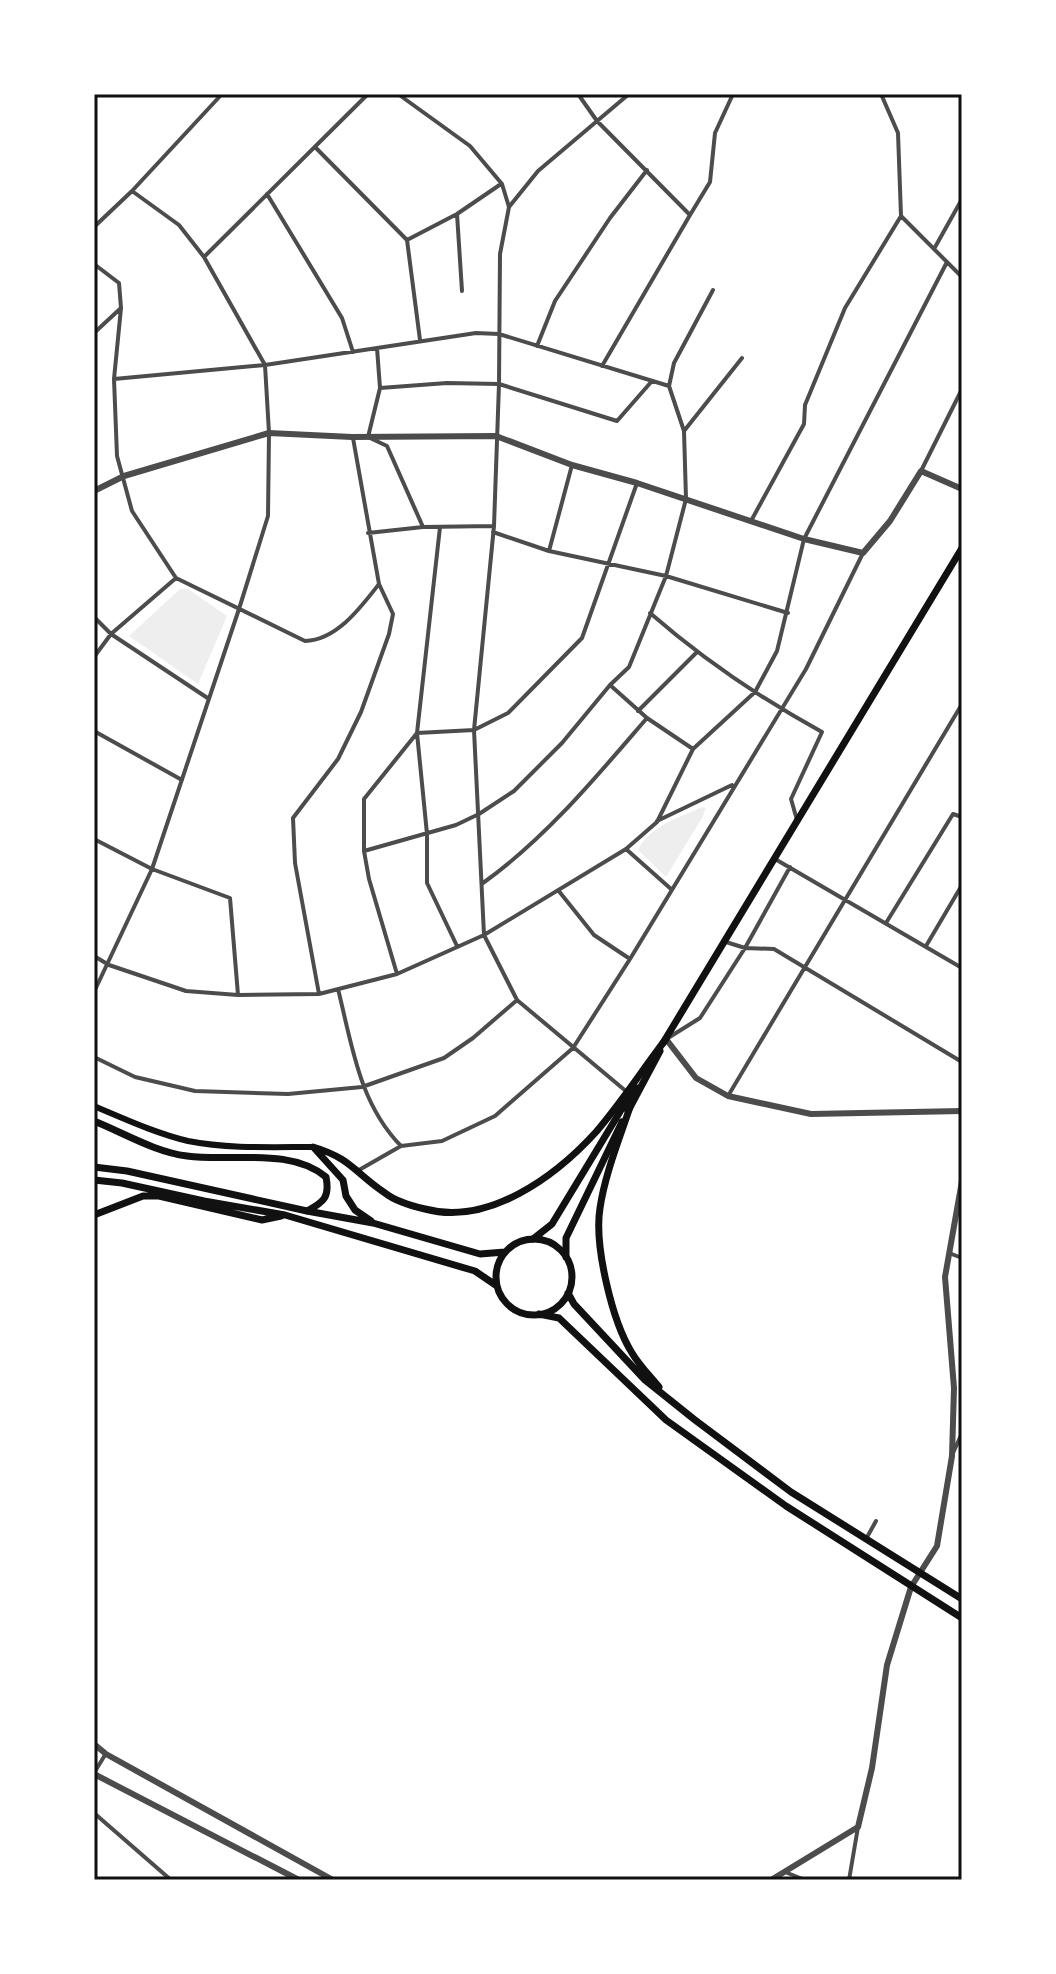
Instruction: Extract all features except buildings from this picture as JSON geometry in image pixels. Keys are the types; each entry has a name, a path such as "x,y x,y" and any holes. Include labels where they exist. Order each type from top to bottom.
{"main road":[{"path":"497,1286 498,1262 505,1252 513,1245 533,1239 552,1224 726,942 962,548"},
{"path":"94,1106 156,1132 191,1141 241,1146 313,1147 331,1152 359,1170 387,1196 427,1210 467,1212 506,1199 535,1184 559,1167 630,1098"},
{"path":"566,1257 566,1238 630,1098"},
{"path":"630,1098 599,1210 602,1262 614,1311 631,1352 668,1398"},
{"path":"94,1121 185,1156 294,1161 314,1167 326,1177 329,1190 324,1202 307,1211"},
{"path":"313,1147 343,1180 346,1196 355,1210 373,1223"},
{"path":"94,1167 127,1171 373,1223 480,1254 505,1252"},
{"path":"94,1180 285,1215 475,1271 497,1286 508,1305 518,1311 559,1318 666,1420 786,1506 962,1618"},
{"path":"94,1215 143,1196 159,1196 262,1220 285,1215"},
{"path":"533,1239 552,1243 566,1257 571,1269 568,1293 574,1304 645,1380 791,1492 962,1599"},
{"path":"539,1314 551,1311 568,1293"}],"street":[{"path":"94,227 132,191 222,94"},
{"path":"204,257 368,94"},
{"path":"398,94 470,146 502,184 509,207 500,254 494,529 474,730 484,935 517,1000 630,1098"},
{"path":"578,94 597,121 690,215"},
{"path":"509,207 538,171 629,94"},
{"path":"602,366 710,182 715,133 733,94"},
{"path":"751,521 804,424 805,405 845,308 901,216 898,133 881,94"},
{"path":"315,147 407,240 420,340"},
{"path":"537,346 555,301 610,218 647,170"},
{"path":"407,240 457,214 502,184"},
{"path":"94,992 152,869 268,516 269,433 265,365 204,257 179,225 132,191"},
{"path":"267,194 342,318 353,352"},
{"path":"934,249 962,199"},
{"path":"457,214 462,291"},
{"path":"901,216 962,277"},
{"path":"657,822 693,749 755,692 777,651 804,539 947,262"},
{"path":"94,264 119,283 121,308 114,379 117,456 132,511 176,578 305,641 317,641 358,611 379,584"},
{"path":"364,851 456,825 514,791 629,667 666,576 686,499 684,431 669,386 674,363 713,290"},
{"path":"94,333 121,308"},
{"path":"114,379 265,365 476,333 499,334 669,386"},
{"path":"368,437 380,388 377,348"},
{"path":"684,431 742,358"},
{"path":"380,388 447,383 499,384 617,421 652,381"},
{"path":"359,1170 401,1146 442,1141 495,1116 573,1048 806,669 863,553 890,521 921,471 962,389"},
{"path":"94,491 124,476 269,433 352,437 496,436 572,465 637,483 804,539 863,553"},
{"path":"319,994 295,863 293,818 338,759 366,699 393,614 379,584 352,437"},
{"path":"368,437 387,446 423,527"},
{"path":"549,551 572,465"},
{"path":"921,471 962,489"},
{"path":"397,974 369,879 364,851 364,799 417,733 474,730 508,713 582,638 637,483"},
{"path":"368,533 423,527 494,529 549,551 666,576 788,613"},
{"path":"440,527 417,733 427,834 427,883 457,946"},
{"path":"94,657 111,634 176,578"},
{"path":"650,613 696,653 780,709 822,732 791,799 797,822"},
{"path":"94,617 111,634 209,699"},
{"path":"638,711 696,653"},
{"path":"610,685 647,718 693,749"},
{"path":"728,1096 962,704"},
{"path":"483,883 503,869 592,783 647,718"},
{"path":"94,731 182,780"},
{"path":"94,956 109,965 186,991 238,995 319,994 397,974 484,935 626,849 657,822 734,784"},
{"path":"886,923 953,814 962,817"},
{"path":"94,839 152,869 230,898 238,995"},
{"path":"626,849 671,889"},
{"path":"775,859 962,968"},
{"path":"790,867 745,948 700,1018 666,1039 696,1078 728,1096 811,1114 962,1111"},
{"path":"926,946 962,885"},
{"path":"558,890 594,935 630,959"},
{"path":"726,942 745,948 774,949 962,1062"},
{"path":"338,989 362,1087 384,1129 401,1146"},
{"path":"94,1057 135,1077 195,1091 288,1094 362,1087 444,1058 517,1000"},
{"path":"849,1880 872,1768 887,1665 911,1587 937,1546 952,1456 954,1388 945,1277 962,1181"},
{"path":"948,1253 962,1258"},
{"path":"952,1456 962,1433"},
{"path":"952,1456 962,1461"},
{"path":"866,1539 876,1521"},
{"path":"94,1744 106,1754 333,1880"},
{"path":"106,1754 94,1773 299,1880"},
{"path":"94,1813 171,1880"},
{"path":"771,1880 858,1827"},
{"path":"784,1872 805,1880"}],"shaded area":[{"path":"180,589 188,589 227,616 198,684 129,636"},
{"path":"702,807 706,808 702,818 666,877 638,850 657,829"}]}
